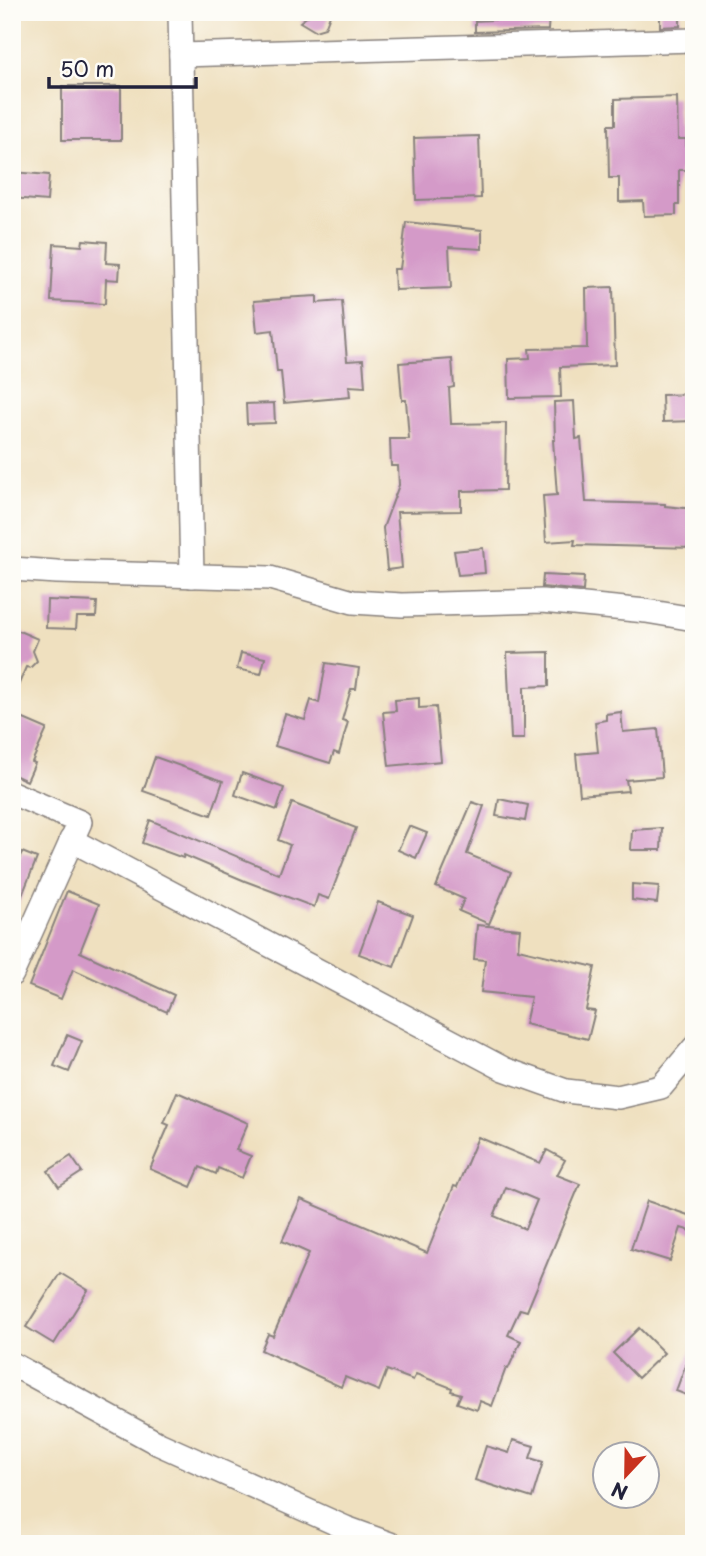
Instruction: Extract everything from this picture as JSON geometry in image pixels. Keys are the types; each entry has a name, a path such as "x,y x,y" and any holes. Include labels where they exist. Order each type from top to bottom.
{"street":[{"path":"180,12 192,576"},
{"path":"181,55 694,40"},
{"path":"12,569 271,578 353,602 402,604 542,601 646,611 694,619"},
{"path":"12,793 80,822 12,974"},
{"path":"71,840 504,1069 566,1091 618,1097 661,1087 694,1048"},
{"path":"12,1364 159,1444 346,1528 390,1544"}],"building":[{"path":"313,12 331,12 325,28 315,31 300,22"},
{"path":"660,12 680,12 680,26 660,27"},
{"path":"525,13 549,14 548,30 475,32 475,21 526,18"},
{"path":"62,86 121,86 121,140 62,140"},
{"path":"677,97 678,139 686,139 687,170 679,170 679,205 676,205 676,215 644,216 643,201 619,202 619,178 609,178 608,125 615,125 615,99"},
{"path":"479,136 481,198 416,200 414,138"},
{"path":"12,172 49,175 47,201 12,198"},
{"path":"406,222 482,230 482,249 449,247 451,288 395,290 394,269 400,269"},
{"path":"83,240 107,242 106,263 120,264 119,280 106,279 105,304 51,301 54,244 82,246"},
{"path":"613,287 615,365 560,367 561,397 509,398 508,359 530,358 529,349 587,348 586,288"},
{"path":"317,296 317,303 342,301 347,361 363,360 365,387 349,386 350,397 284,403 281,372 277,372 273,330 257,332 254,301"},
{"path":"452,359 454,387 449,388 451,424 506,423 505,490 461,491 461,511 397,512 402,568 387,570 383,528 399,485 398,466 391,466 390,439 409,439 406,400 402,400 399,363"},
{"path":"694,394 694,421 663,422 662,395"},
{"path":"574,401 576,439 581,438 586,502 665,504 694,509 694,548 574,545 575,540 546,542 543,496 557,495 553,440 554,402"},
{"path":"274,403 275,423 247,424 246,404"},
{"path":"483,548 485,573 458,575 454,551"},
{"path":"543,575 584,577 583,591 542,587"},
{"path":"47,600 97,602 96,617 77,617 76,629 46,628"},
{"path":"12,628 38,639 33,651 37,661 30,668 26,667 13,698"},
{"path":"549,652 549,686 524,687 524,739 511,739 507,653"},
{"path":"241,653 265,658 261,674 237,669"},
{"path":"326,663 359,668 356,689 351,689 342,720 348,722 339,754 334,752 330,763 275,746 285,714 305,720 311,700 319,703"},
{"path":"419,698 419,708 436,707 441,761 389,766 383,712 396,711 395,700"},
{"path":"621,712 623,732 658,729 662,777 626,780 628,791 580,795 576,754 598,752 595,722 606,720 606,714"},
{"path":"12,714 47,729 32,762 35,763 27,781 12,774"},
{"path":"155,757 223,781 211,815 143,791"},
{"path":"242,773 284,788 277,810 235,795"},
{"path":"499,799 528,805 525,821 496,816"},
{"path":"472,802 484,806 467,854 511,872 489,924 459,911 464,899 436,887"},
{"path":"292,803 356,828 329,899 318,895 314,907 184,855 183,858 142,843 150,820 279,874 290,845 278,840"},
{"path":"409,826 427,833 416,858 398,850"},
{"path":"662,828 661,850 631,850 632,830"},
{"path":"22,852 37,858 13,918 12,877"},
{"path":"632,884 659,886 657,903 632,900"},
{"path":"67,891 99,904 80,952 174,995 167,1012 73,969 61,999 29,986"},
{"path":"378,902 413,915 394,967 359,954"},
{"path":"477,925 520,929 518,949 595,967 586,1010 595,1011 588,1039 525,1024 531,997 481,992 485,960 474,959"},
{"path":"67,1035 82,1041 69,1072 54,1066"},
{"path":"177,1092 248,1123 236,1150 251,1156 242,1178 218,1168 216,1174 200,1167 191,1187 150,1169 169,1125 164,1123"},
{"path":"478,1137 540,1163 547,1150 565,1160 557,1175 580,1184 527,1311 520,1309 508,1335 521,1341 508,1369 506,1368 492,1406 480,1401 477,1410 457,1403 461,1394 451,1391 452,1388 416,1374 413,1380 387,1370 379,1391 345,1377 341,1387 261,1350 268,1334 273,1336 309,1253 282,1241 301,1199 427,1253 454,1186 457,1187","holes":["506,1187 537,1200 525,1229 494,1216"]},
{"path":"71,1156 82,1172 59,1187 48,1171"},
{"path":"647,1201 694,1217 694,1232 681,1228 670,1261 631,1249"},
{"path":"60,1273 88,1290 54,1344 26,1327"},
{"path":"639,1328 664,1353 638,1378 613,1353"},
{"path":"692,1347 694,1348 694,1398 676,1391"},
{"path":"513,1440 534,1446 530,1458 543,1462 532,1498 475,1480 486,1446 509,1453"}]}
